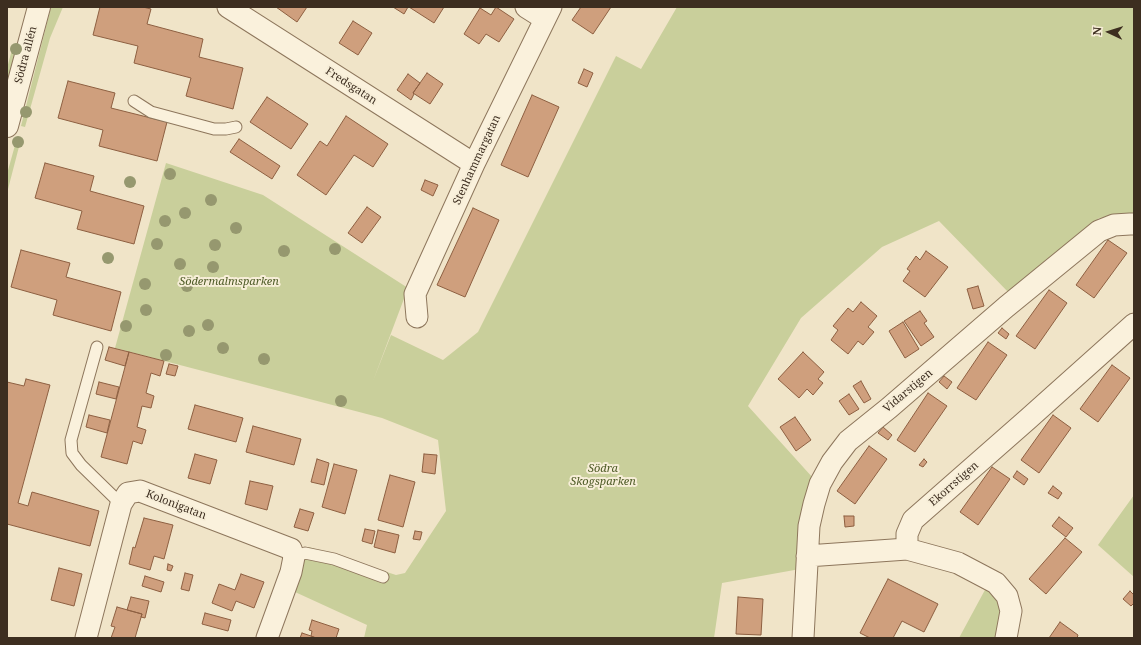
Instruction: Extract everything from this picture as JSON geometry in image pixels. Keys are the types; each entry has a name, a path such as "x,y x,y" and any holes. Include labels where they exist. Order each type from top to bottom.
{"street":[{"name":"Södra allén","path":"7,126 39,7"},
{"name":"Fredsgatan","path":"228,7 474,164"},
{"path":"526,7 548,13"},
{"name":"Stenhammargatan","path":"417,317 415,294 474,164 548,13"},
{"name":"Vidarstigen","path":"803,638 807,556 814,504 820,484 832,462 848,441 890,408 1006,307 1099,231 1114,225 1134,224"},
{"name":"Ekorrstigen","path":"907,550 907,534 913,520 1134,324"},
{"name":"Kolonigatan","path":"121,504 128,493 140,490 291,549 294,557"},
{"path":"86,638 121,504"},
{"path":"807,556 907,550 958,563 996,583 1007,596 1011,611 1006,638"},
{"path":"267,638 291,572 294,557"}],"lane":[{"path":"134,101 151,112 214,129 236,127"},
{"path":"97,347 71,440 72,453 80,465 121,504"},
{"path":"294,557 304,553 334,559 383,577"}],"green space":[{"path":"51,7 63,7 50,38 25,127 21,126"},
{"name":"Södra Skogsparken","path":"677,7 1134,7 1134,218 1121,216 1099,218 1010,294 939,221 882,247 801,318 748,406 813,478 800,569 722,583 714,638 364,638 367,625 295,592 300,567 309,547 396,575 405,573 446,511 438,440 382,418 115,348 166,163 263,195 408,288 373,381 391,335 443,360 478,332 616,56 641,69"},
{"path":"17,43 19,46 7,90 7,68 13,46"},
{"path":"17,138 21,139 7,193 7,174"},
{"path":"1134,495 1134,577 1098,545"},
{"path":"986,588 999,602 1002,618 998,638 959,638"}],"building":[{"path":"100,7 143,7 151,9 147,24 203,39 199,57 243,68 233,109 186,96 191,78 134,63 138,46 93,35"},
{"path":"276,7 307,7 297,22"},
{"path":"393,7 408,7 404,14"},
{"path":"409,7 444,7 434,23"},
{"path":"496,7 514,19 499,42 486,34 479,44 464,34 480,8 491,15"},
{"path":"581,7 611,7 593,34 572,20"},
{"path":"353,21 372,33 358,55 339,43"},
{"path":"584,69 593,73 587,87 578,83"},
{"path":"427,73 443,84 430,104 413,93"},
{"path":"408,74 420,83 413,93 414,94 411,100 397,90"},
{"path":"68,81 115,93 111,108 167,122 157,161 99,146 103,130 58,118"},
{"path":"532,95 559,107 528,177 501,165"},
{"path":"267,97 308,124 291,149 250,122"},
{"path":"346,116 388,144 373,167 354,155 326,195 297,175 320,141 327,146"},
{"path":"239,139 280,166 272,179 230,152"},
{"path":"45,163 94,176 90,191 144,206 134,244 77,229 82,211 35,198"},
{"path":"425,180 438,185 433,196 421,190"},
{"path":"367,207 381,217 362,243 348,233"},
{"path":"473,208 499,220 465,297 437,285"},
{"path":"1108,240 1127,253 1094,298 1076,285"},
{"path":"21,250 70,263 66,277 121,292 111,331 53,315 57,300 11,287"},
{"path":"926,251 948,267 925,297 903,281 910,271 907,269 916,256 920,260"},
{"path":"978,286 984,306 973,309 967,289"},
{"path":"1049,290 1067,303 1035,349 1016,336"},
{"path":"861,302 877,316 868,327 874,332 863,345 858,341 848,354 831,340 838,330 833,326 848,308 853,312"},
{"path":"920,311 927,321 924,323 934,337 921,346 904,321"},
{"path":"903,322 919,349 905,358 889,331"},
{"path":"1002,328 1009,334 1006,339 998,333"},
{"path":"988,342 1007,355 976,400 957,388"},
{"path":"109,347 129,352 125,366 105,360"},
{"path":"129,352 164,361 160,376 151,373 146,393 154,396 151,408 142,406 137,427 146,430 142,444 133,441 127,464 101,457"},
{"path":"803,352 824,372 818,379 823,383 813,395 807,389 799,398 778,379"},
{"path":"169,364 178,366 175,376 166,374"},
{"path":"1112,365 1130,378 1098,422 1080,409"},
{"path":"944,376 952,382 947,389 939,382"},
{"path":"26,379 50,385 18,503 28,506 32,492 99,511 90,546 7,524 7,382 24,386"},
{"path":"861,381 871,399 864,403 853,386"},
{"path":"99,382 119,387 116,399 96,394"},
{"path":"928,393 947,406 915,452 897,440"},
{"path":"849,394 859,409 849,415 839,401"},
{"path":"195,405 243,418 236,442 188,429"},
{"path":"89,415 110,420 107,433 86,427"},
{"path":"1053,415 1071,428 1039,473 1021,460"},
{"path":"795,417 811,440 796,451 780,427"},
{"path":"253,426 301,439 294,465 246,452"},
{"path":"883,427 892,435 888,440 878,433"},
{"path":"869,446 887,459 855,504 837,491"},
{"path":"195,454 217,460 210,484 188,478"},
{"path":"424,454 437,455 435,474 422,472"},
{"path":"317,459 329,463 324,485 311,482"},
{"path":"924,459 927,462 923,467 919,465"},
{"path":"334,464 357,470 345,514 322,507"},
{"path":"992,467 1010,479 978,525 960,512"},
{"path":"1017,471 1028,479 1024,485 1013,477"},
{"path":"390,475 415,482 403,527 378,520"},
{"path":"250,481 273,486 267,510 245,504"},
{"path":"1053,486 1062,493 1058,499 1048,493"},
{"path":"300,509 314,513 308,531 294,527"},
{"path":"844,516 854,516 854,526 845,527"},
{"path":"1059,517 1073,528 1066,537 1052,526"},
{"path":"144,518 173,525 164,559 154,556 150,570 129,564 133,547 135,548"},
{"path":"365,529 375,531 372,544 362,541"},
{"path":"378,530 399,535 395,553 374,547"},
{"path":"415,531 422,532 420,540 413,539"},
{"path":"1065,538 1082,552 1046,594 1029,579"},
{"path":"168,564 173,566 171,571 167,570"},
{"path":"59,568 82,574 74,606 51,600"},
{"path":"185,573 193,575 189,591 181,589"},
{"path":"241,574 264,582 254,608 236,601 232,611 212,603 219,584 235,590"},
{"path":"145,576 164,582 161,592 142,586"},
{"path":"888,579 938,604 924,632 902,621 893,638 870,638 860,633"},
{"path":"1130,591 1134,595 1134,603 1131,606 1123,599"},
{"path":"131,597 149,601 145,618 141,617 142,614 127,610"},
{"path":"738,597 763,599 761,635 736,634"},
{"path":"117,607 142,614 135,638 111,638 115,627 111,626"},
{"path":"205,613 231,620 228,631 202,624"},
{"path":"312,620 339,629 336,638 316,638 311,636 312,631 309,630"},
{"path":"1060,622 1078,635 1077,638 1049,638"},
{"path":"302,633 311,636 316,638 300,638"}],"park label":[{"name":"Södermalmsparken","path":"229,282"}]}
